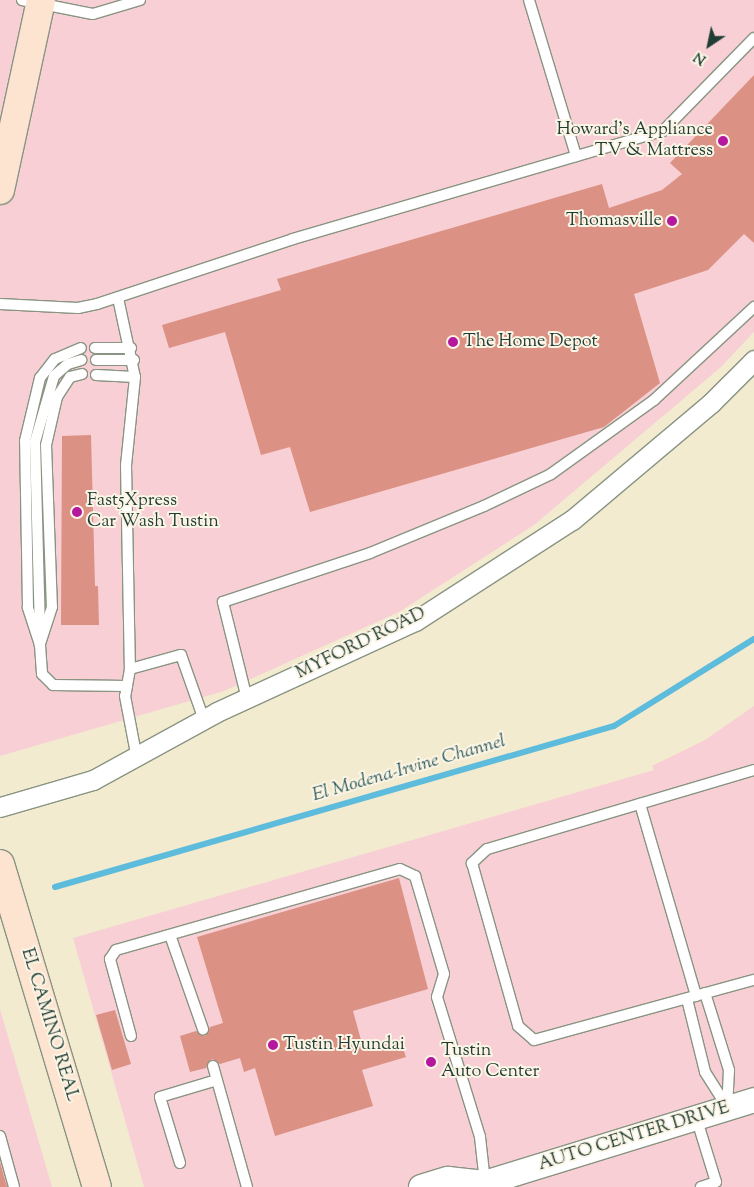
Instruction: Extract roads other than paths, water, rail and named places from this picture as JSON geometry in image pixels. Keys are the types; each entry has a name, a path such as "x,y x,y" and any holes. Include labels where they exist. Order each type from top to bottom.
{"main road":[{"path":"0,190 34,2"},
{"name":"EL CAMINO REAL","path":"0,864 42,998 97,1187"}],"street":[{"name":"MYFORD ROAD","path":"0,807 93,780 137,758 204,720 415,621 572,520 711,403 754,360"},
{"name":"AUTO CENTER DRIVE","path":"421,1187 448,1179 484,1186 754,1100"}],"lane":[{"path":"34,2 93,14 140,0"},
{"path":"529,0 576,156"},
{"path":"0,304 78,308 118,298 293,239 664,131 754,38"},
{"path":"118,298 120,316 134,360 135,377 126,466 130,669 125,696 137,758"},
{"path":"247,699 224,602 370,553 551,474 654,400 754,307"},
{"path":"40,645 28,607 25,441 40,378 47,367 65,352 81,348"},
{"path":"96,348 131,348"},
{"path":"81,360 68,364 54,376 34,442 42,674 53,685 126,686"},
{"path":"96,360 134,360"},
{"path":"40,645 52,607 46,445 60,390 70,377 82,374"},
{"path":"96,374 135,377"},
{"path":"130,669 181,655 204,720"},
{"path":"754,770 487,849 472,863 518,1026 534,1040 754,980"},
{"path":"640,804 696,996 729,1070 728,1108"},
{"path":"131,1036 110,959 116,950 400,869 415,876 444,974 437,997 480,1137 484,1186"},
{"path":"170,934 203,1029"},
{"path":"696,996 706,1072 728,1108"},
{"path":"213,1066 247,1187"},
{"path":"180,1163 160,1096 217,1080"},
{"path":"696,1118 718,1185 701,1187"},
{"path":"0,1136 14,1187"}],"waterway":[{"name":"El Modena-Irvine Channel","path":"55,887 614,726 754,639"}],"place":[{"name":"Howard's Appliance TV & Mattress","path":"723,141"},
{"name":"Thomasville","path":"672,221"},
{"name":"The Home Depot","path":"453,342"},
{"name":"Fast5Xpress Car Wash Tustin","path":"77,512"},
{"name":"Tustin Hyundai","path":"273,1045"},
{"name":"Tustin Auto Center","path":"431,1062"}]}
